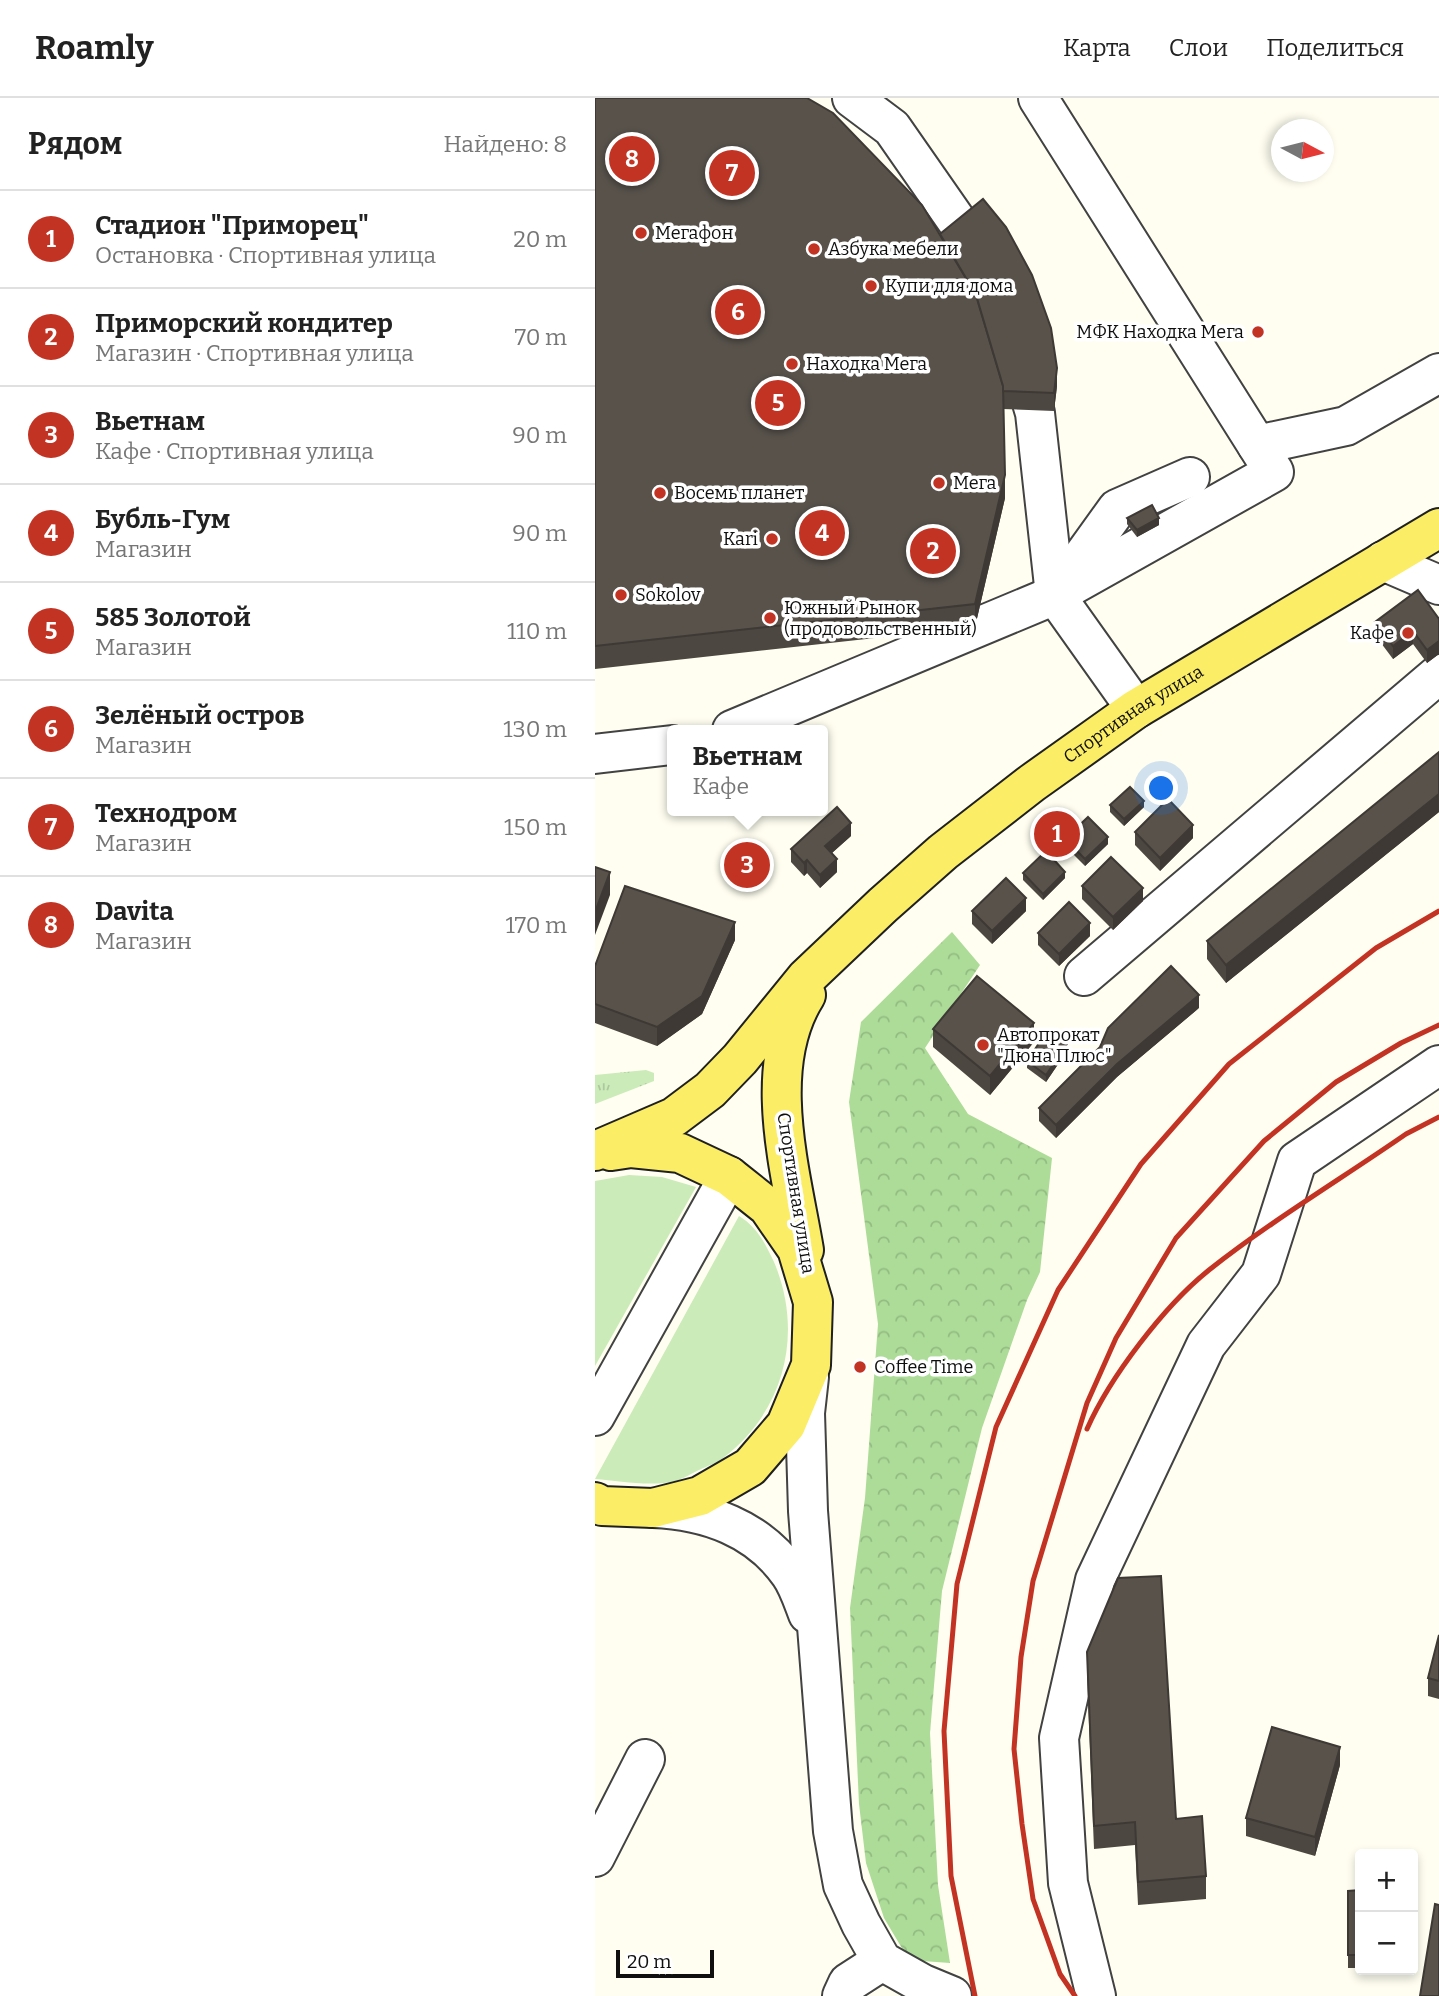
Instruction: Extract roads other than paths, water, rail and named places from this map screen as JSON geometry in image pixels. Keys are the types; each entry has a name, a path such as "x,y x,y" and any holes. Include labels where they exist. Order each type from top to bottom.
{"main road":[{"name":"Спортивная улица","path":"595,1152 674,1117 711,1090 806,978 943,852 1136,709 1439,528"},
{"name":"Спортивная улица","path":"813,1303 783,1125 781,1079 787,1040 801,1001 823,968 852,935"},
{"path":"595,1152 631,1148 680,1153 729,1176 768,1207 797,1250 813,1303 811,1365 786,1425 750,1467 700,1496 653,1508 595,1516"},
{"path":"595,1502 602,1506 653,1508"}],"street":[{"path":"852,98 892,128 992,270 1035,412 1055,594 1136,709"},
{"path":"745,725 1055,594 1274,472 1038,98"},
{"path":"1257,445 1346,426 1439,373"},
{"path":"1055,594 1117,509 1190,477"},
{"path":"1383,561 1439,585"},
{"path":"1084,976 1439,674"},
{"path":"595,754 667,746"},
{"path":"1096,1996 1068,1883 1059,1738 1095,1580 1206,1345 1261,1274 1297,1161 1439,1065"},
{"path":"595,1416 729,1176"},
{"path":"811,1365 805,1413 807,1483 818,1660 833,1831 843,1885 882,1961 923,1984 952,1996"},
{"path":"653,1508 684,1509 710,1516 745,1531 772,1553 791,1575 807,1612 818,1660"},
{"path":"595,1857 645,1759"},
{"path":"842,1996 848,1983 882,1961"}],"railway":[{"path":"975,1996 951,1876 944,1731 957,1584 996,1427 1058,1290 1141,1164 1229,1064 1376,948 1439,911"},
{"path":"1075,1996 1060,1974 1033,1899 1014,1749 1021,1657 1033,1581 1087,1403 1116,1338 1176,1238 1264,1141 1336,1082 1401,1043 1439,1025"},
{"path":"1087,1429 1124,1365 1157,1322 1192,1285 1281,1217 1406,1134 1439,1117"}],"place":[{"name":"Davita","path":"632,159"},
{"name":"Технодром","path":"732,173"},
{"name":"Мегафон","path":"641,233"},
{"name":"Азбука мебели","path":"814,249"},
{"name":"Купи для дома","path":"871,286"},
{"name":"Зелёный остров","path":"738,312"},
{"name":"МФК Находка Мега","path":"1258,332"},
{"name":"Находка Мега","path":"792,364"},
{"name":"585 Золотой","path":"778,403"},
{"name":"Мега","path":"939,483"},
{"name":"Восемь планет","path":"660,493"},
{"name":"Бубль-Гум","path":"822,533"},
{"name":"Kari","path":"772,539"},
{"name":"Приморский кондитер","path":"933,551"},
{"name":"Sokolov","path":"621,595"},
{"name":"Южный Рынок (продовольственный)","path":"770,618"},
{"name":"Кафе","path":"1408,633"},
{"name":"Стадион \"Приморец\"","path":"1057,834"},
{"name":"Вьетнам","path":"747,865"},
{"name":"Автопрокат \"Дюна Плюс\"","path":"983,1045"},
{"name":"Coffee Time","path":"860,1367"}]}
